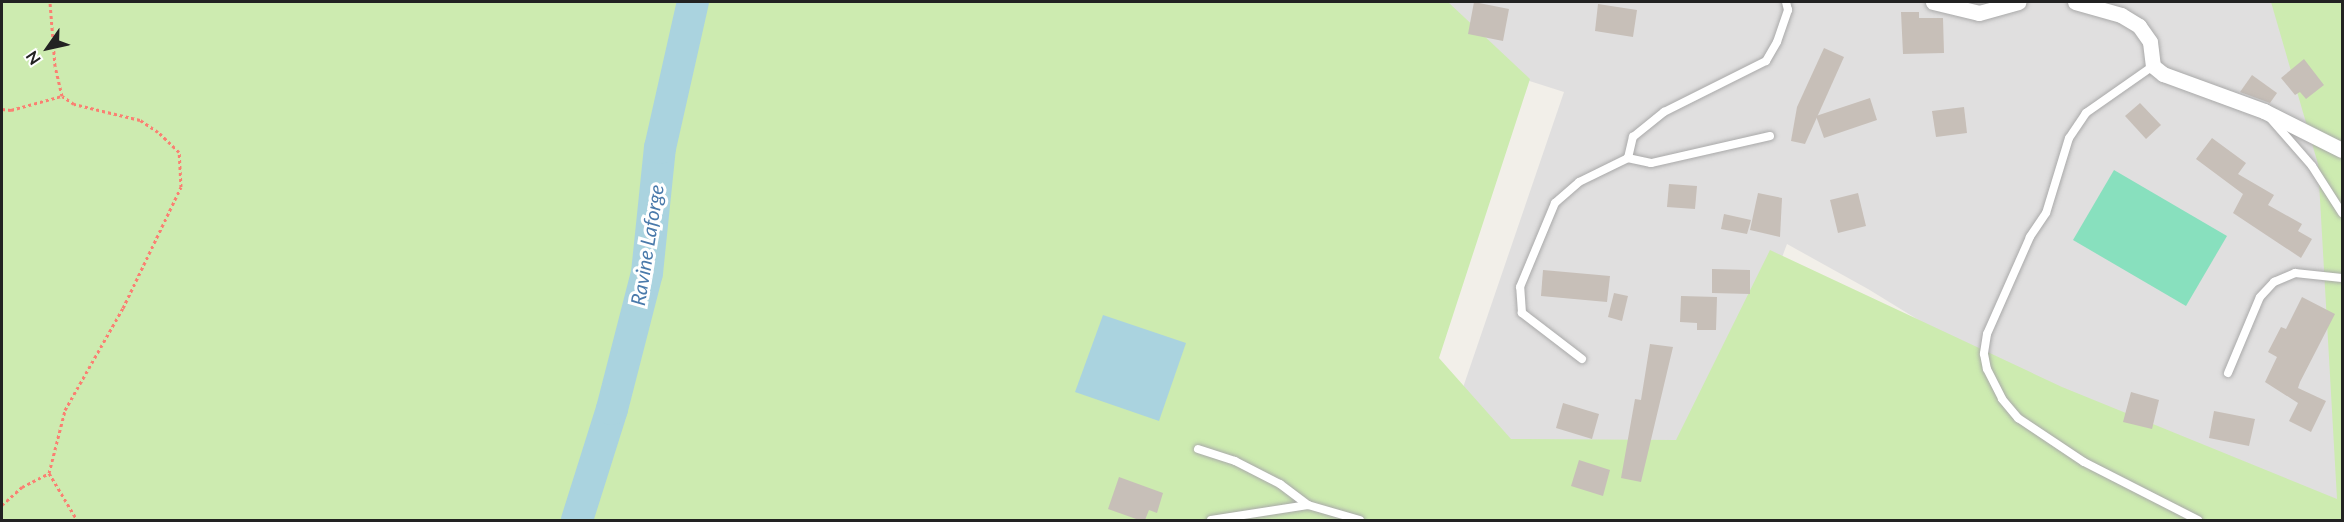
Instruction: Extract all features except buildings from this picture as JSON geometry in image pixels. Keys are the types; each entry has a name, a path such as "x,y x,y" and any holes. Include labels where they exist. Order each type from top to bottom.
{"street":[{"path":"1932,2 1979,13 2019,2"},
{"path":"2075,2 2121,15 2139,26 2150,42 2153,66 2163,74 2264,111 2343,150"}],"lane":[{"path":"1628,158 1633,137 1664,112 1766,61 1777,42 1788,10 1786,2"},
{"path":"2153,66 2086,113 2069,138 2046,213 2025,248 1987,334 1984,354 1987,369 2002,399 2018,418 2084,462 2198,520"},
{"path":"2264,111 2312,166 2343,213"},
{"path":"1582,359 1522,313 1520,287 1555,203 1579,182 1628,158 1651,163 1770,136"},
{"path":"2228,373 2260,297 2274,282 2295,273 2343,278"},
{"path":"1198,449 1235,461 1280,484 1308,505 1360,520"},
{"path":"1211,520 1308,505"}],"path":[{"path":"50,2 55,66 62,96 74,105 140,120 158,132 179,152 181,187 123,308 65,410 49,473 77,520"},
{"path":"2,109 11,110 62,96"},
{"path":"2,504 22,487 49,473"}],"shaded area":[{"path":"1422,2 2297,2 2342,93 2342,520 2245,520 1868,289 1787,244 1683,520 1442,449 1564,92 1412,44"}],"green space":[{"path":"2,2 1448,2 1530,79 1439,358 1511,439 1676,440 1770,250 2062,387 2337,499 2318,164 2271,2 2342,2 2342,520 2,520"},
{"path":"2114,170 2227,236 2186,306 2073,240"}],"water":[{"path":"1103,315 1186,343 1159,421 1075,392"}],"waterway":[{"name":"Ravine Laforge","path":"577,520 612,409 647,273 660,148 693,2"}]}
